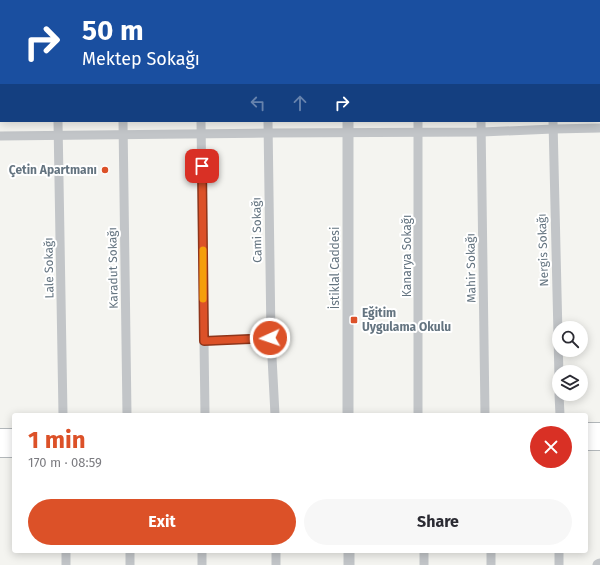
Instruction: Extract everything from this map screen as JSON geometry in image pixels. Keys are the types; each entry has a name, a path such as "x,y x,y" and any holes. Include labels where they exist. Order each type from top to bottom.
{"main road":[{"path":"588,430 600,430"},
{"path":"0,436 12,436"},
{"path":"588,443 600,443"},
{"path":"0,450 12,450"}],"street":[{"name":"Lale Sokağı","path":"58,122 63,413"},
{"name":"Karadut Sokağı","path":"123,122 127,413"},
{"path":"201,122 205,413"},
{"name":"Cami Sokağı","path":"268,122 270,338 275,413"},
{"name":"İstiklal Caddesi","path":"348,122 348,413"},
{"name":"Kanarya Sokağı","path":"418,122 418,413"},
{"name":"Mahir Sokağı","path":"481,122 485,413"},
{"path":"0,136 482,132 553,125 600,128"},
{"name":"Nergis Sokağı","path":"553,125 559,365"},
{"path":"204,341 270,338"},
{"path":"560,401 560,413"},
{"path":"66,553 66,565"},
{"path":"130,553 130,565"},
{"path":"202,553 202,565"},
{"path":"276,553 276,565"},
{"path":"349,553 349,565"},
{"path":"424,553 424,565"},
{"path":"491,553 491,565"},
{"path":"559,553 559,565"}],"slow traffic":[{"path":"203,250 203,299"}],"place":[{"name":"Çetin Apartmanı","path":"105,170"},
{"name":"Eğitim Uygulama Okulu","path":"354,320"}],"route":[{"path":"202,166 204,341 270,338"}]}
